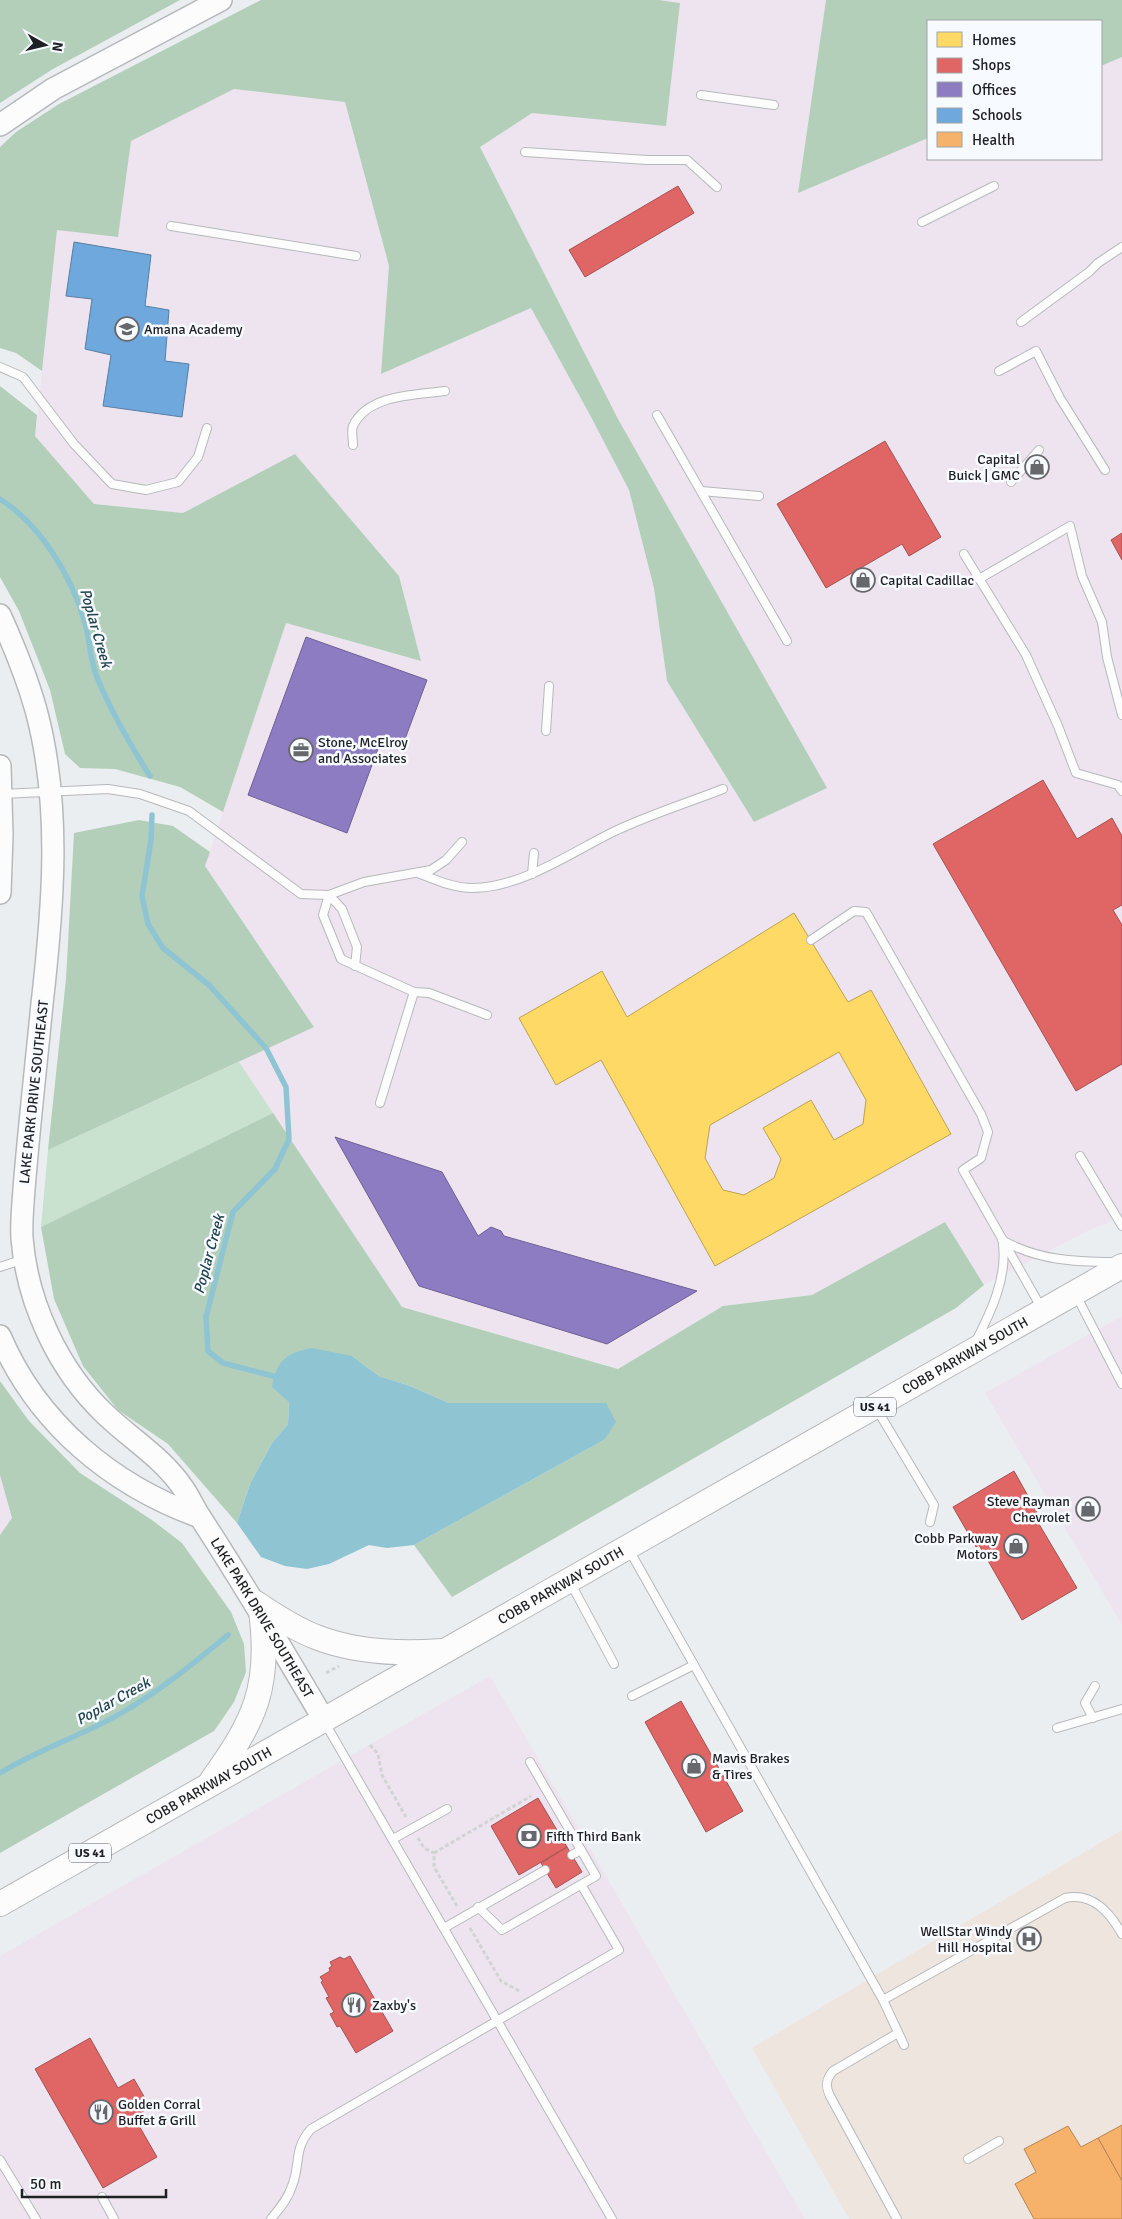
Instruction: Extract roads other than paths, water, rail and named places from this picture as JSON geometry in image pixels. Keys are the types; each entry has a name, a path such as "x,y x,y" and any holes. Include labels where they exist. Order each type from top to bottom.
{"main road":[{"name":"COBB PARKWAY SOUTH","path":"0,1904 1122,1266"},
{"path":"259,1608 299,1630 338,1644 381,1650 426,1652 446,1650"},
{"path":"208,1786 248,1726 258,1700 264,1661 259,1608"}],"street":[{"path":"0,125 53,89 221,0"},
{"name":"LAKE PARK DRIVE SOUTHEAST","path":"0,615 25,674 36,711 50,793 52,826 52,895 24,1189 22,1238 25,1259 41,1314 51,1340 70,1374 89,1398 108,1417 156,1457 182,1487 259,1608 324,1720"},
{"path":"0,766 2,835 0,893"},
{"path":"0,1336 10,1359 32,1395 68,1437 137,1488 166,1505 200,1517"}],"lane":[{"path":"701,95 774,105"},
{"path":"525,152 647,160 687,160 717,187"},
{"path":"922,222 994,186"},
{"path":"170,226 356,256"},
{"path":"1021,322 1098,263 1122,248"},
{"path":"999,371 1036,351 1060,398 1105,470"},
{"path":"0,367 23,377 74,444 112,484 146,490 178,482 198,457 207,428"},
{"path":"353,445 353,427 364,410 388,400 445,391"},
{"path":"657,415 787,641"},
{"path":"1011,482 1039,450"},
{"path":"701,492 759,496"},
{"path":"979,579 1070,526 1082,576 1102,622 1107,657 1122,715"},
{"path":"964,554 1026,655 1058,726 1076,773 1118,785 1122,791"},
{"path":"546,731 549,686"},
{"path":"1,794 108,789 128,791 181,808 301,894 329,895 364,882 431,870 446,860 462,842"},
{"path":"416,872 448,885 473,888 501,883 532,874 615,831 723,789"},
{"path":"532,874 534,854"},
{"path":"329,895 342,909 357,947 355,966"},
{"path":"329,895 323,915 341,960 414,992 429,993 487,1015"},
{"path":"810,940 854,911 866,912 981,1114 988,1132 981,1158 962,1170 1043,1311"},
{"path":"380,1103 414,992"},
{"path":"1080,1156 1122,1226"},
{"path":"1002,1240 1031,1254 1049,1259 1122,1262"},
{"path":"970,1352 995,1299 1003,1267 1002,1240"},
{"path":"0,1267 25,1259"},
{"path":"1075,1293 1122,1384"},
{"path":"875,1407 934,1505 930,1522"},
{"path":"627,1547 883,2000 904,2045"},
{"path":"569,1580 614,1664"},
{"path":"632,1696 694,1665"},
{"path":"1093,1718 1085,1703 1095,1686"},
{"path":"1057,1728 1122,1709"},
{"path":"324,1720 612,2219"},
{"path":"478,1907 502,1930 582,1886 596,1876 530,1762"},
{"path":"393,1839 447,1809"},
{"path":"572,1855 581,1850"},
{"path":"444,1928 545,1870"},
{"path":"271,2219 290,2191 299,2145 311,2129 620,1950 582,1886"},
{"path":"883,2000 1065,1898 1084,1898 1098,1904 1110,1914 1122,1934"},
{"path":"897,2219 830,2096 826,2084 828,2077 833,2071 898,2033"},
{"path":"968,2159 1000,2141"},
{"path":"0,2160 36,2219"},
{"path":"102,2197 114,2219"}],"water":[{"path":"312,1348 352,1356 379,1376 410,1386 449,1403 606,1403 616,1422 604,1440 414,1545 387,1548 369,1545 329,1564 307,1569 285,1566 261,1557 237,1523 250,1484 272,1443 288,1424 289,1402 272,1387 276,1371 289,1356"}],"waterway":[{"name":"Poplar Creek","path":"0,499 29,523 63,570 85,623 93,667 99,682 123,730 150,776"},
{"name":"Poplar Creek","path":"152,815 151,840 142,896 148,924 163,948 209,985 266,1048 286,1087 289,1139 275,1169 233,1212 206,1317 208,1351 223,1363 280,1379"},
{"name":"Poplar Creek","path":"0,1773 15,1764 93,1728 137,1704 177,1676 228,1635"}],"place":[{"name":"Amana Academy","path":"127,329"},
{"name":"Capital Buick | GMC","path":"1037,467"},
{"name":"Capital Cadillac","path":"863,580"},
{"name":"Stone, McElroy and Associates","path":"301,750"},
{"name":"Steve Rayman Chevrolet","path":"1088,1509"},
{"name":"Cobb Parkway Motors","path":"1016,1546"},
{"name":"Mavis Brakes & Tires","path":"694,1766"},
{"name":"Fifth Third Bank","path":"529,1836"},
{"name":"WellStar Windy Hill Hospital","path":"1029,1939"},
{"name":"Zaxby's","path":"354,2005"},
{"name":"Golden Corral Buffet & Grill","path":"101,2112"}]}
